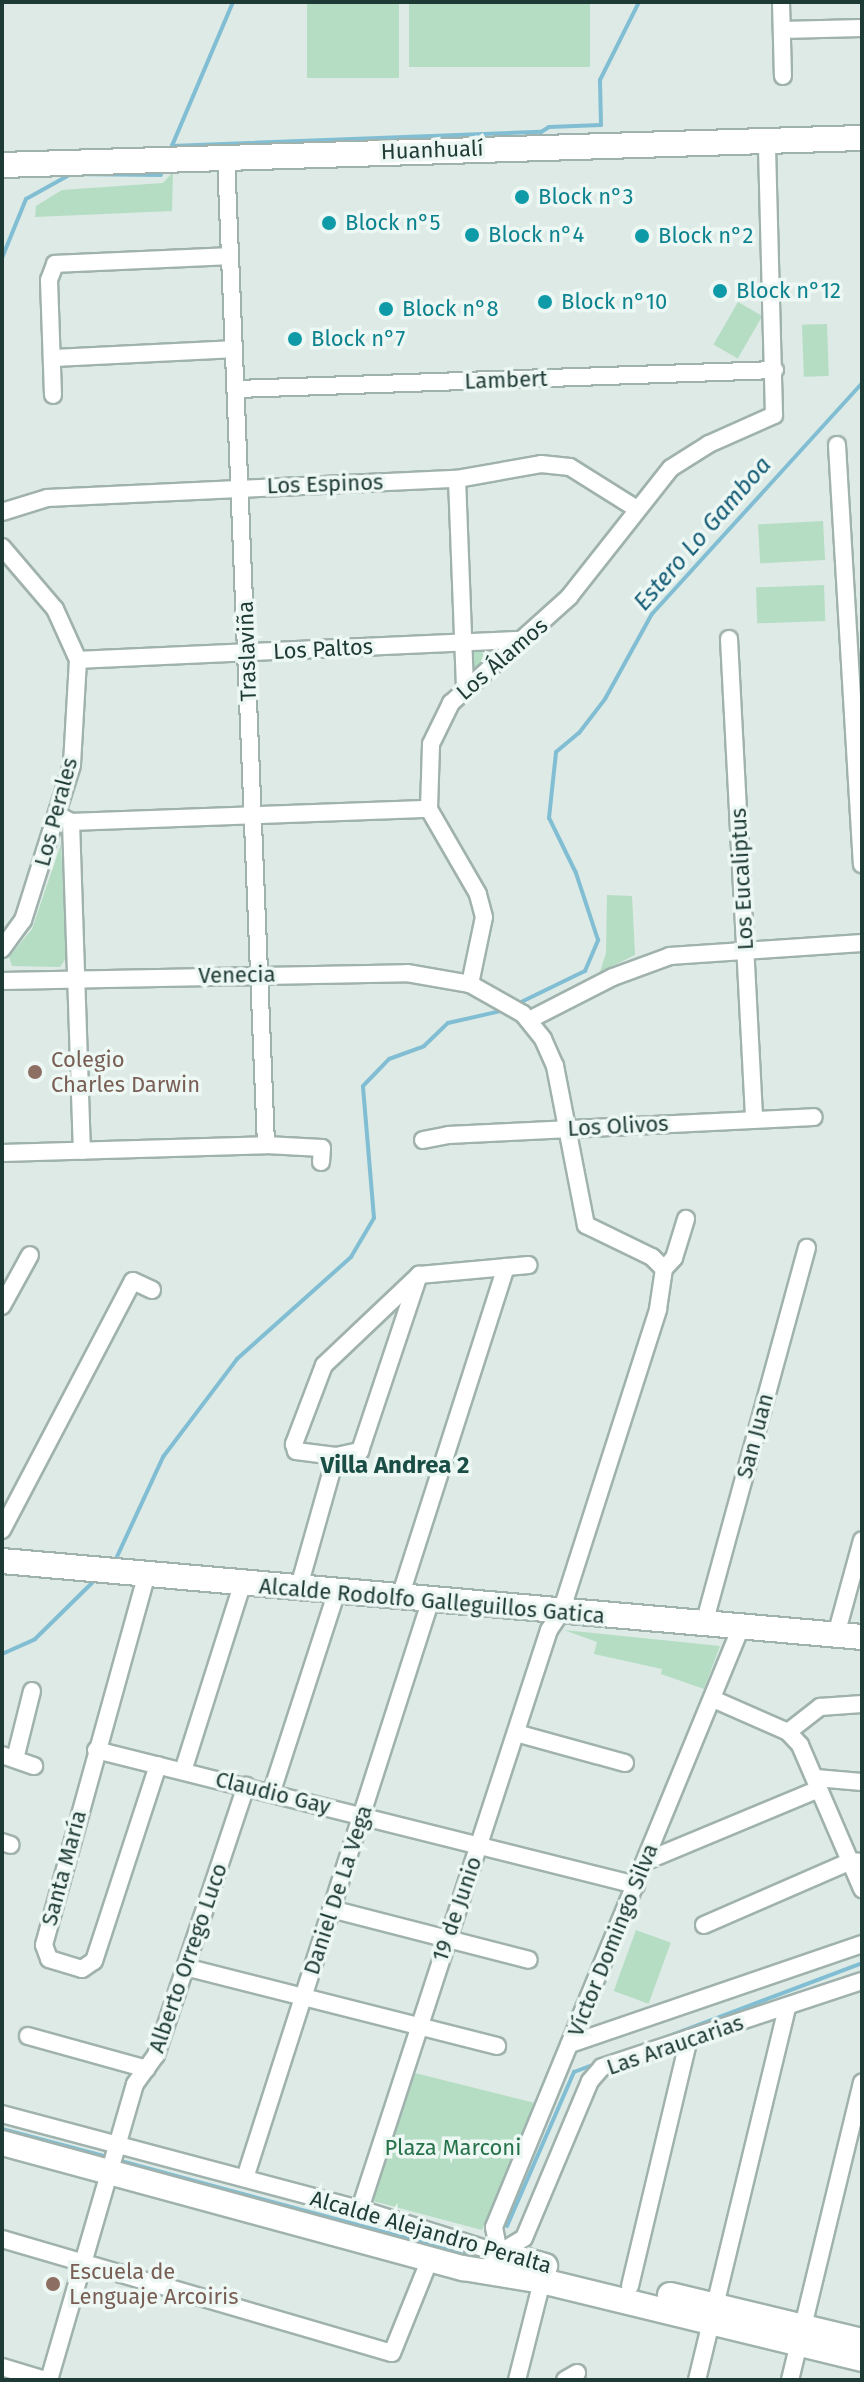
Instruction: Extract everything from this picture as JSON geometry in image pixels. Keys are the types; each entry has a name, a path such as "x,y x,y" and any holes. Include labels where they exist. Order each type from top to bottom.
{"street":[{"path":"781,2 783,76"},
{"path":"782,30 862,28"},
{"name":"Huanhualí","path":"2,165 862,138"},
{"name":"Los Álamos","path":"429,809 431,744 465,688 569,597 637,509 680,462 774,415 767,139"},
{"name":"Traslaviña","path":"226,157 242,488 266,1145"},
{"path":"53,395 52,267 60,262 230,256"},
{"path":"52,358 234,349"},
{"name":"Lambert","path":"237,389 775,370"},
{"path":"837,445 862,864"},
{"name":"Los Espinos","path":"2,512 47,498 457,479 555,464 570,467 637,509"},
{"path":"457,479 465,688"},
{"name":"Los Perales","path":"2,547 55,609 78,660 72,765 64,818 23,920 2,949"},
{"name":"Los Eucaliptus","path":"729,639 754,1119"},
{"name":"Los Paltos","path":"78,660 520,640"},
{"path":"82,1151 78,978 64,818 253,816 429,809 478,894 484,917 470,984 504,1000 526,1017 555,1066 586,1225 652,1257 664,1269"},
{"path":"526,1017 613,977 670,956 746,948 862,943"},
{"name":"Venecia","path":"2,981 407,973 470,984"},
{"name":"Los Olivos","path":"423,1140 567,1129 814,1117"},
{"path":"2,1153 266,1145 322,1148 321,1162"},
{"name":"19 de Junio","path":"360,2209 549,1630 561,1612 658,1309 664,1269 674,1258 686,1219"},
{"name":"San Juan","path":"704,1624 807,1248"},
{"path":"2,1306 10,1275 30,1255"},
{"path":"419,1275 360,1451 336,1456 299,1452 294,1444 324,1365 419,1275 529,1265"},
{"path":"399,1600 506,1267"},
{"path":"2,1530 133,1281 152,1290"},
{"path":"298,1590 336,1456"},
{"path":"836,1635 862,1540"},
{"name":"Alcalde Rodolfo Galleguillos Gatica","path":"2,1561 399,1600 862,1637"},
{"name":"Santa María","path":"146,1577 44,1945 49,1959 82,1969 94,1961 158,1765"},
{"path":"183,1771 242,1585"},
{"path":"272,1791 336,1594"},
{"name":"Daniel De La Vega","path":"245,2178 430,1602"},
{"name":"Víctor Domingo Silva","path":"496,2262 494,2227 741,1627"},
{"path":"32,1691 8,1757 34,1766"},
{"path":"713,1699 788,1732 856,1861 862,1889"},
{"path":"788,1732 820,1707 862,1704"},
{"path":"516,1733 625,1763"},
{"name":"Claudio Gay","path":"96,1750 272,1791 636,1885"},
{"path":"646,1861 818,1784 862,1782"},
{"name":"Alberto Orrego Luco","path":"47,2380 135,2084 147,2069 185,1967 246,1786"},
{"path":"704,1925 856,1861"},
{"path":"331,1909 529,1960"},
{"name":"Las Araucarias","path":"570,2044 862,1944"},
{"path":"185,1967 497,2046"},
{"name":"Las Araucarias","path":"496,2262 524,2238 595,2073 689,2038 862,1981"},
{"path":"697,2380 787,2008"},
{"path":"28,2036 147,2069"},
{"path":"630,2286 689,2038"},
{"path":"790,2380 862,2083"},
{"name":"Alcalde Alejandro Peralta","path":"2,2114 360,2209 542,2281 714,2314 801,2335 862,2359"},
{"name":"Alcalde Alejandro Peralta","path":"2,2143 430,2259 496,2262 630,2286 714,2314"},
{"path":"2,2239 392,2353 430,2259"},
{"path":"517,2380 542,2281"},
{"name":"Alcalde Alejandro Peralta","path":"801,2335 862,2341"},
{"path":"2,2367 47,2380"}],"green space":[{"path":"307,2 399,2 399,78 307,78"},
{"path":"409,2 590,2 590,67 409,67"},
{"path":"173,172 172,211 35,217 36,206 62,190 163,183"},
{"path":"738,302 762,316 738,358 714,344"},
{"path":"827,324 829,376 804,377 802,325"},
{"path":"823,521 825,560 760,563 758,524"},
{"path":"824,585 825,621 757,623 756,587"},
{"path":"474,649 493,653 473,669 468,653"},
{"path":"61,844 67,957 60,967 12,966 9,957 32,929"},
{"path":"607,895 632,896 635,955 600,972 606,953"},
{"path":"564,1630 720,1646 704,1689 661,1674 662,1669 594,1654 597,1642"},
{"path":"636,1930 671,1943 649,2004 614,1991"},
{"name":"Plaza Marconi","path":"415,2073 535,2103 482,2230 373,2201"}],"waterway":[{"path":"233,2 172,146 541,132 549,127 601,125 600,80 639,2"},
{"path":"2,258 26,199 71,174 161,175"},
{"name":"Estero Lo Gamboa","path":"517,1004 585,971 598,940 576,873 549,818 556,752 579,733 605,699 652,614 862,383"},
{"name":"Estero Lo Gamboa","path":"115,1561 163,1457 237,1359 351,1257 374,1218 363,1086 389,1059 424,1046 448,1023 505,1010"},
{"name":"Estero Lo Gamboa","path":"2,1654 35,1639 97,1578"},
{"path":"507,2226 574,2072 862,1963"},
{"path":"2,2129 108,2157"},
{"path":"117,2160 466,2254"}],"place":[{"name":"Block n°3","path":"522,197"},
{"name":"Block n°5","path":"329,223"},
{"name":"Block n°4","path":"472,235"},
{"name":"Block n°2","path":"642,236"},
{"name":"Block n°12","path":"720,291"},
{"name":"Block n°10","path":"545,302"},
{"name":"Block n°8","path":"386,309"},
{"name":"Block n°7","path":"295,339"},
{"name":"Colegio Charles Darwin","path":"35,1072"},
{"name":"Escuela de Lenguaje Arcoiris","path":"53,2284"}],"district":[{"name":"Villa Andrea 2","path":"395,1466"}]}
